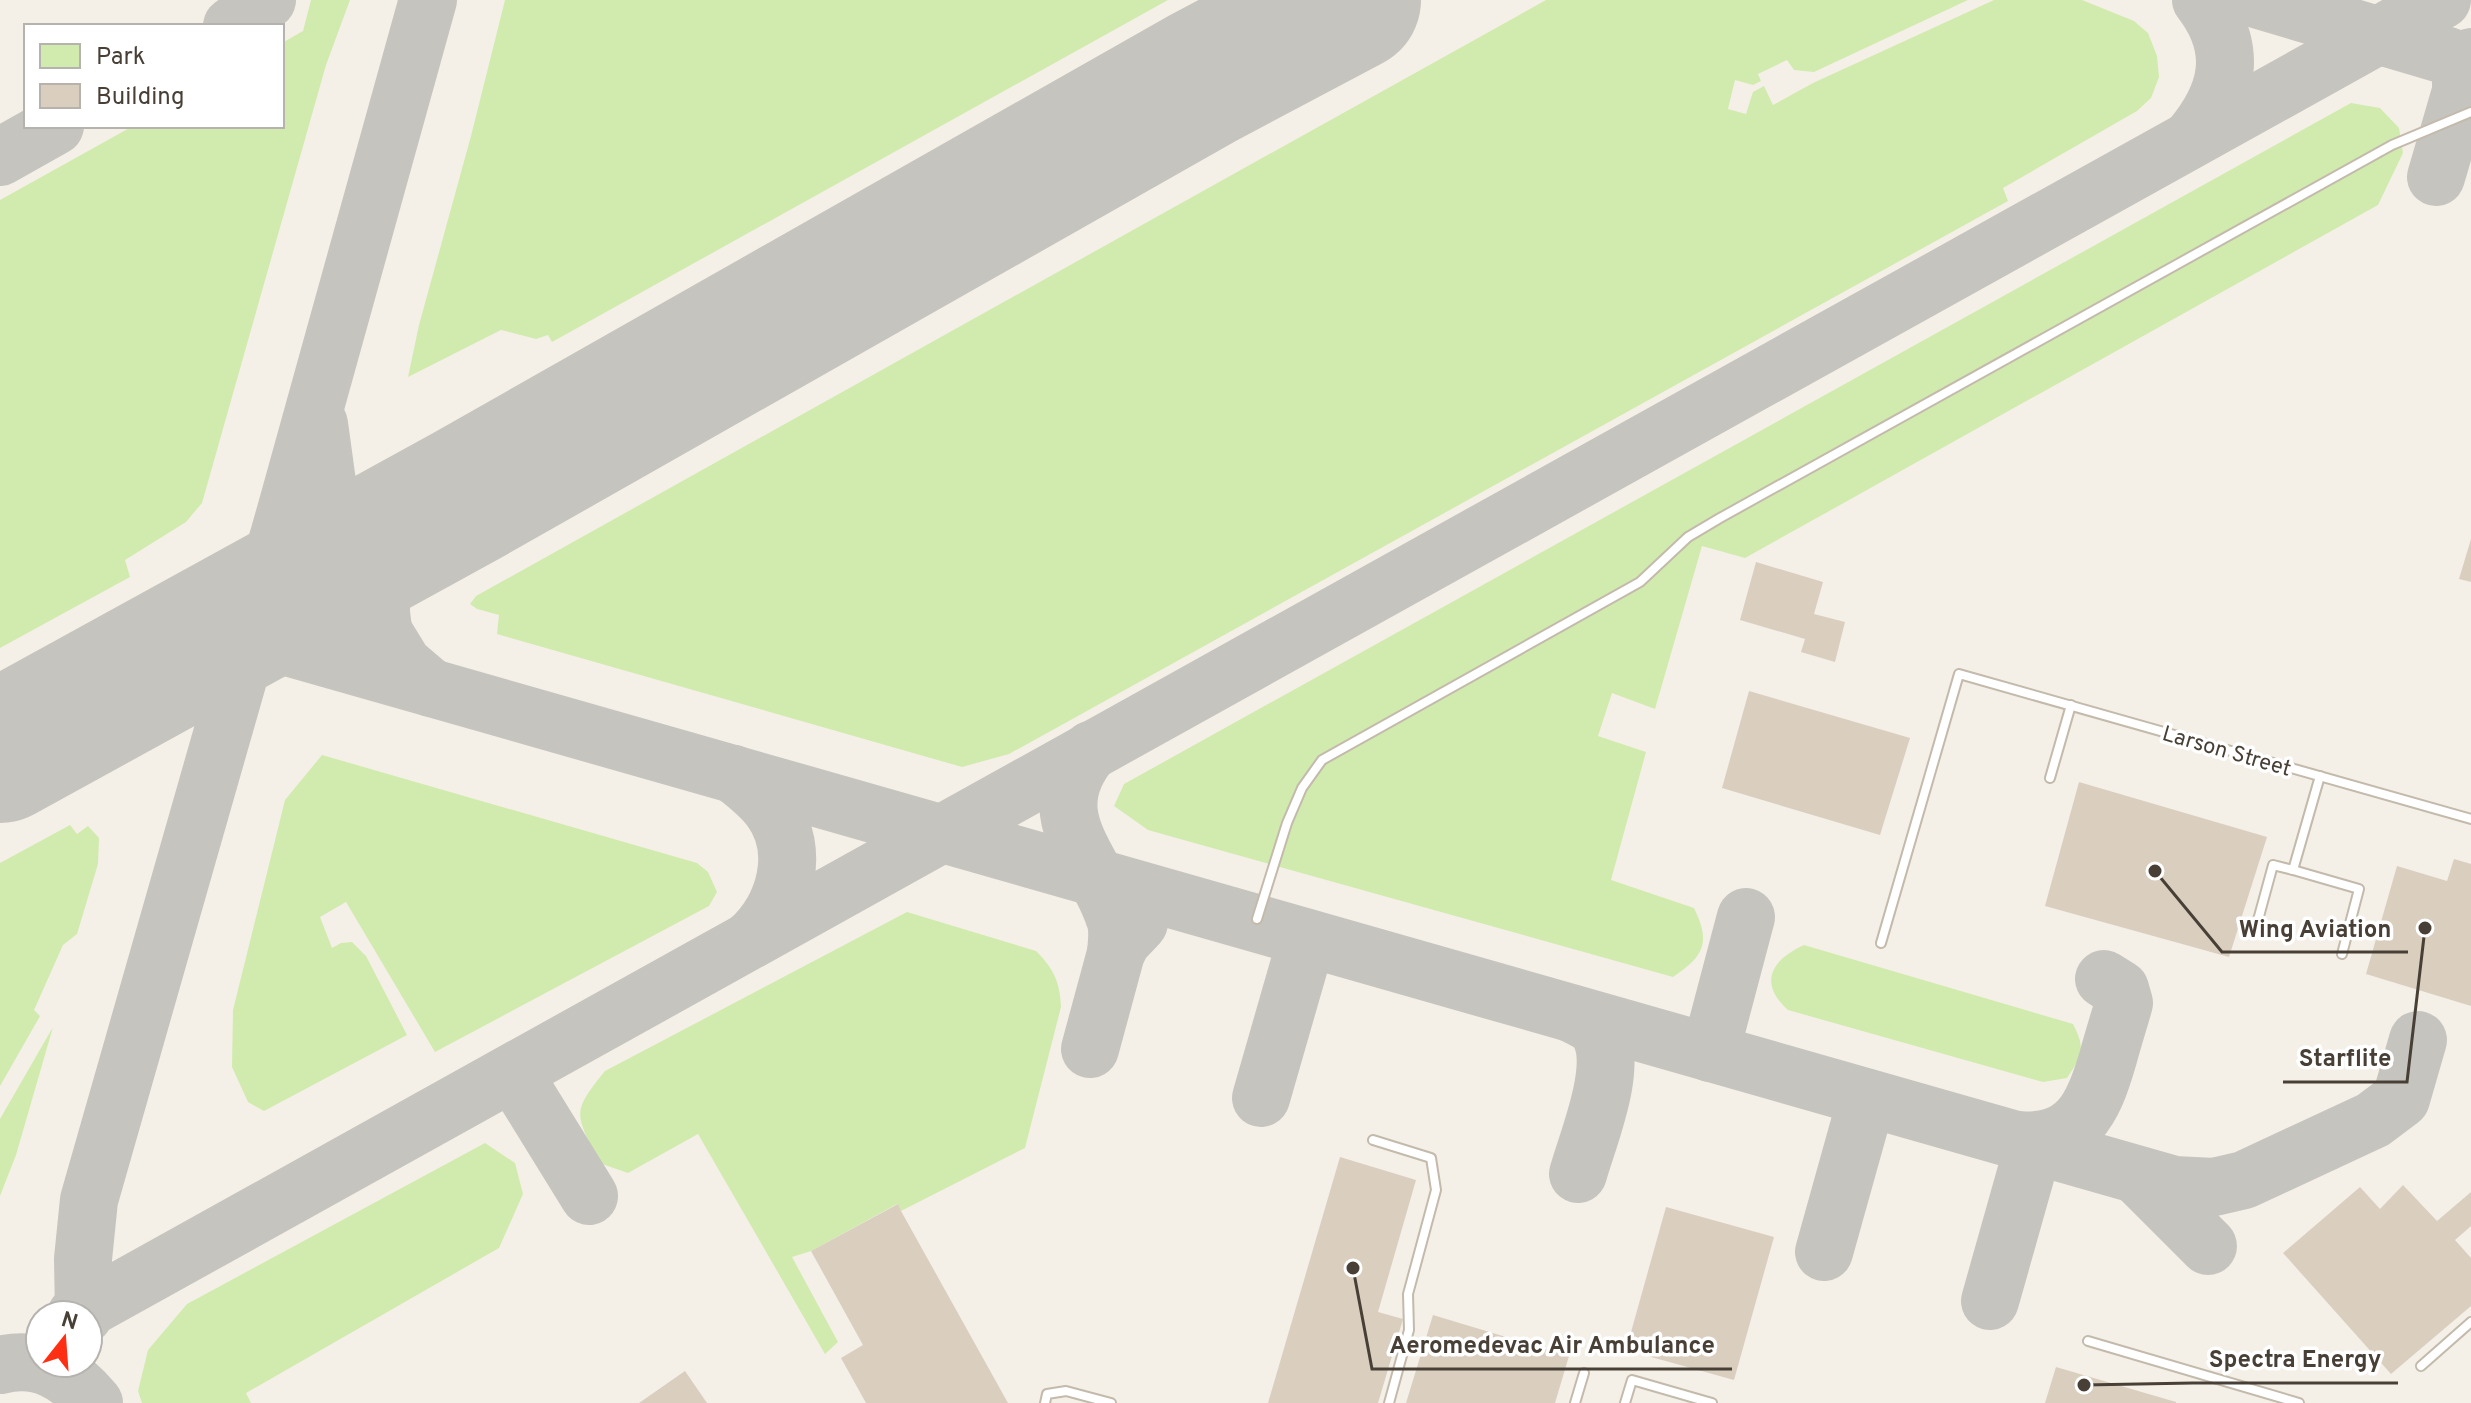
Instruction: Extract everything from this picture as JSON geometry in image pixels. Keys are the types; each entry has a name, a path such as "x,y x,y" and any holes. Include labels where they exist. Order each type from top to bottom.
{"lane":[{"path":"1257,919 1297,799 1322,760 1640,582 1688,537 1720,518 2392,145 2471,112"},
{"name":"Larson Street","path":"1881,943 1959,674 2471,819"},
{"path":"2050,778 2071,705"},
{"path":"2293,870 2320,776"},
{"path":"2255,931 2273,865 2293,870 2359,889 2342,954"},
{"path":"1373,1140 1431,1158 1436,1190 1408,1294 1409,1330 1389,1403"},
{"path":"2421,1366 2471,1322"},
{"path":"2088,1341 2299,1403"},
{"path":"1575,1403 1584,1373"},
{"path":"1625,1403 1632,1380 1712,1403"},
{"path":"1045,1403 1047,1394 1066,1391 1111,1403"}],"green space":[{"path":"311,0 350,0 326,65 202,503 186,522 125,560 130,577 0,648 0,200 129,128 284,128 284,42 303,31"},
{"path":"505,0 1168,0 552,342 548,335 536,339 501,330 408,377"},
{"path":"1546,0 1968,0 1814,72 1794,70 1787,60 1758,74 1761,81 1753,85 1735,80 1728,109 1746,114 1753,92 1764,86 1773,105 1813,83 1994,0 2082,0 2134,21 2148,33 2157,56 2159,77 2151,98 2137,111 2003,188 2008,201 1009,754 962,767 497,634 499,615 470,604 476,596"},
{"path":"2351,103 2380,108 2399,128 2403,153 2378,205 1745,558 1702,546 1655,709 1612,693 1598,736 1646,752 1611,880 1694,908 1699,920 1702,948 1692,962 1673,977 1148,830 1114,806 1124,784"},
{"path":"322,755 697,863 708,872 717,892 709,906 435,1052 346,902 320,917 332,948 352,942 366,956 407,1035 264,1111 248,1102 232,1067 233,1010 285,800"},
{"path":"70,825 77,834 88,826 99,838 98,864 77,934 63,945 34,1010 40,1016 0,1086 0,863"},
{"path":"907,912 1036,951 1055,976 1061,1007 1025,1148 901,1211 897,1204 811,1251 792,1257 838,1342 825,1354 698,1134 628,1173 599,1163 582,1124 581,1107 605,1071"},
{"path":"1804,945 2073,1024 2080,1040 2079,1058 2067,1078 2043,1082 1788,1010 1773,991 1772,973 1783,958"},
{"path":"53,1027 16,1155 0,1196 0,1119"},
{"path":"485,1143 515,1163 523,1194 499,1248 246,1393 251,1403 142,1403 138,1391 148,1350 187,1304"}],"building":[{"path":"2471,539 2471,582 2459,579"},
{"path":"1756,562 1823,582 1814,614 1845,622 1835,662 1801,652 1805,639 1740,620"},
{"path":"1749,691 1910,738 1880,835 1722,788"},
{"path":"2079,782 2267,837 2229,957 2045,906"},
{"path":"2454,859 2471,864 2471,1006 2366,974 2397,866 2447,881"},
{"path":"1340,1157 1416,1180 1378,1312 1403,1319 1378,1403 1268,1403"},
{"path":"2403,1185 2437,1221 2471,1192 2471,1226 2455,1240 2471,1258 2471,1306 2391,1374 2283,1253 2360,1187 2380,1209"},
{"path":"898,1204 1008,1403 866,1403 841,1358 863,1345 811,1251"},
{"path":"1666,1207 1774,1237 1734,1380 1626,1350"},
{"path":"1433,1315 1569,1356 1555,1403 1406,1403"},
{"path":"2056,1367 2176,1402 2176,1403 2045,1403"},
{"path":"685,1371 707,1403 639,1403"}],"taxiway":[{"path":"235,24 267,0"},
{"path":"84,1299 83,1259 89,1200 428,0"},
{"path":"1203,78 1308,0"},
{"path":"2191,139 2214,105 2224,71 2225,54 2221,36 2201,0"},
{"path":"2259,0 2448,56 2461,69 2461,90"},
{"path":"104,1299 2442,0"},
{"path":"2436,177 2471,57"},
{"path":"0,157 51,128"},
{"path":"319,424 329,497 359,582 403,664 431,688"},
{"path":"383,629 382,580 397,546 426,520 466,496"},
{"path":"170,658 232,640 270,642 2174,1185 2214,1187 2244,1180 2373,1120 2401,1099 2418,1040"},
{"path":"1091,750 1076,773 1069,795 1069,815 1075,835 1116,920 1116,953"},
{"path":"734,774 771,809 786,843 785,878 780,896 762,927 750,940"},
{"path":"1710,1053 1746,917"},
{"path":"1090,1049 1116,953 1122,941 1139,923"},
{"path":"1261,1098 1307,938"},
{"path":"2015,1140 2054,1137 2068,1130 2088,1108 2102,1077 2124,1003 2120,989 2104,979"},
{"path":"1573,1014 1599,1032 1606,1064 1600,1103 1578,1174"},
{"path":"513,1073 589,1196"},
{"path":"1824,1252 1867,1098"},
{"path":"1990,1301 2034,1145"},
{"path":"2137,1175 2208,1246"},
{"path":"0,1365 28,1362 53,1369 74,1383 94,1403"}],"runway":[{"path":"0,752 466,496 1203,78 1350,0"}],"place":[{"name":"Wing Aviation","path":"2155,871"},
{"name":"Starflite","path":"2425,928"},
{"name":"Aeromedevac Air Ambulance","path":"1353,1268"},
{"name":"Spectra Energy","path":"2084,1385"}]}
